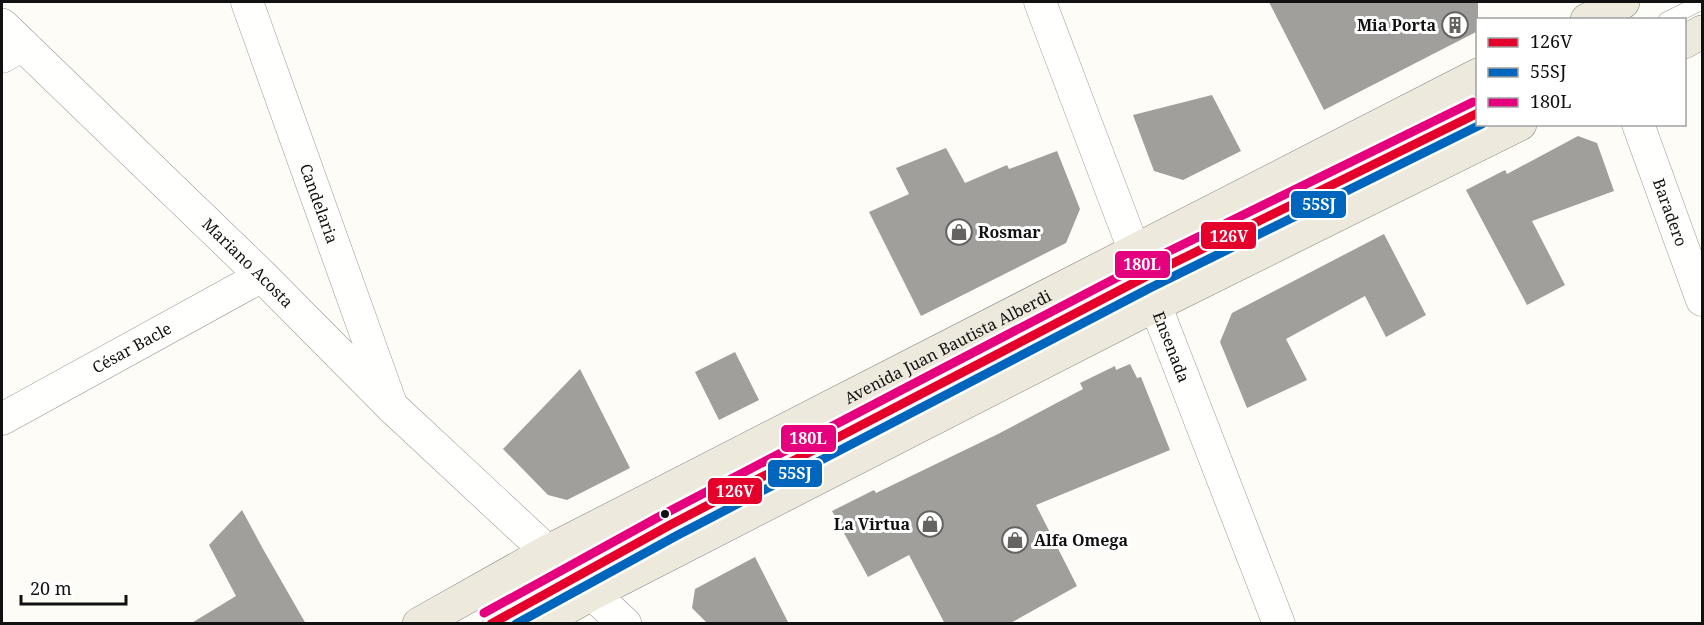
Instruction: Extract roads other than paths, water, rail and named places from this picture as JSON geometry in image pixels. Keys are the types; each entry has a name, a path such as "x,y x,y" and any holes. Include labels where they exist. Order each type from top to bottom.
{"main road":[{"path":"1686,41 1702,32"},
{"name":"Avenida Juan Bautista Alberdi","path":"538,624 584,585 1145,277 1476,76"},
{"name":"Avenida Juan Bautista Alberdi","path":"419,624 547,552 1145,277 1515,126"}],"street":[{"name":"Candelaria","path":"247,2 393,407"},
{"name":"Ensenada","path":"1040,2 1280,624"},
{"name":"Mariano Acosta","path":"9,42 262,276 393,407 626,624"},
{"name":"Baradero","path":"1639,126 1702,300"},
{"name":"César Bacle","path":"2,419 262,276"}],"lane":[{"path":"1670,18 1702,2"},
{"path":"1145,277 1476,114"},
{"path":"490,624 584,585"}],"place":[{"name":"Mia Porta","path":"1455,25"},
{"name":"Rosmar","path":"959,232"},
{"name":"La Virtua","path":"930,524"},
{"name":"Alfa Omega","path":"1015,540"}]}
